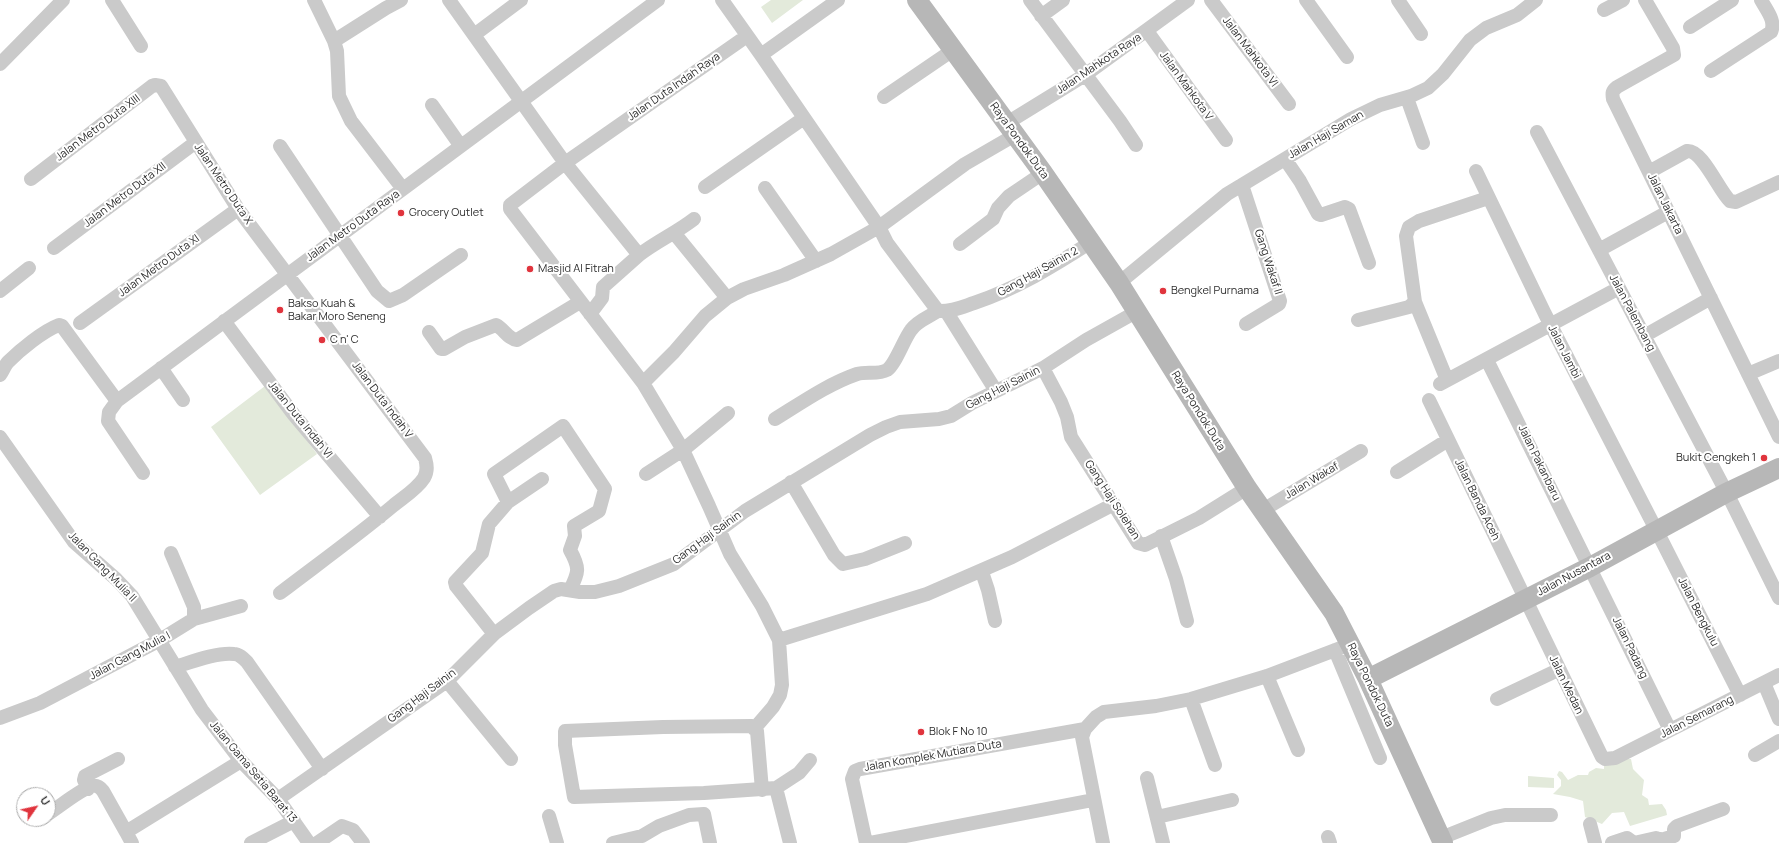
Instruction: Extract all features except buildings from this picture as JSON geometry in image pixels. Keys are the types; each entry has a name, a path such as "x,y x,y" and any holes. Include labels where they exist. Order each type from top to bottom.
{"main road":[{"name":"Raya Pondok Duta","path":"917,0 1043,173 1119,283 1247,488 1334,613 1343,647 1368,679 1442,841"},
{"name":"Jalan Nusantara","path":"1368,679 1590,567 1726,493 1779,468"}],"street":[{"path":"0,64 63,0"},
{"path":"112,0 141,46"},
{"path":"314,0 334,41 337,51 339,96 351,121 404,189"},
{"path":"334,41 401,0"},
{"path":"449,0 520,102 565,163 639,255"},
{"path":"474,35 521,0"},
{"name":"Jalan Metro Duta Raya","path":"143,473 108,420 109,412 117,401 338,235 404,189 460,145 658,0"},
{"path":"722,0 879,228 887,243 942,311 996,391"},
{"path":"761,55 838,0"},
{"path":"1030,0 1120,121 1136,145"},
{"path":"1042,16 1063,0"},
{"name":"Jalan Mahkota Raya","path":"643,384 674,352 705,316 727,298 744,289 784,275 879,228 1011,129 1188,0"},
{"name":"Jalan Mahkota VI","path":"1211,0 1289,104"},
{"path":"1306,0 1347,57"},
{"path":"1398,0 1421,34"},
{"name":"Jalan Haji Saman","path":"1119,283 1227,194 1351,119 1380,105 1406,98 1420,92 1434,83 1443,74 1470,40 1478,33 1517,15 1536,0"},
{"path":"1604,10 1623,0"},
{"name":"Jalan Jakarta","path":"1645,0 1673,48 1674,55 1617,87 1613,90 1612,94 1668,212 1779,437"},
{"path":"1690,27 1732,0"},
{"path":"1711,71 1771,32 1773,26 1772,19 1761,0"},
{"name":"Jalan Mahkota V","path":"1147,31 1226,140"},
{"name":"Jalan Duta Indah Raya","path":"580,302 510,209 510,205 565,163 747,36"},
{"path":"884,97 953,50"},
{"name":"Jalan Metro Duta XIII","path":"31,179 152,86 159,85 164,90"},
{"name":"Jalan Metro Duta X","path":"164,90 238,209 287,274"},
{"path":"1406,98 1423,143"},
{"path":"432,105 460,145"},
{"path":"706,187 804,118"},
{"name":"Jalan Palembang","path":"1537,132 1726,493 1779,598"},
{"name":"Jalan Metro Duta XII","path":"54,248 196,142"},
{"path":"280,146 338,235 377,291 389,301 403,295 461,255"},
{"path":"1649,172 1687,151 1691,151 1694,152 1707,168 1727,198 1733,202 1779,182"},
{"path":"1285,158 1300,181 1318,214 1321,215 1345,207 1349,209 1369,263"},
{"name":"Jalan Jambi","path":"1476,172 1551,326 1656,531"},
{"path":"960,244 993,219 998,208 1009,196 1043,173"},
{"name":"Gang Wakaf II","path":"1242,185 1280,301 1279,304 1246,324"},
{"path":"765,188 816,260"},
{"path":"1488,198 1420,221 1409,227 1406,236 1415,302 1444,382 1551,326 1619,288"},
{"name":"Jalan Metro Duta XI","path":"80,323 238,209"},
{"path":"1599,250 1668,212"},
{"path":"590,314 602,298 603,287 639,255 668,235 675,234 694,220"},
{"path":"675,234 727,298"},
{"name":"Gang Haji Sainin 2","path":"775,419 824,390 854,375 876,373 887,370 893,364 911,330 918,323 942,311 993,297 1015,287 1091,242"},
{"path":"0,291 29,268"},
{"name":"Jalan Duta Indah V","path":"287,274 425,458 427,464 425,477 419,484 380,517"},
{"path":"1644,336 1711,298"},
{"path":"429,332 438,346 444,349 465,337 496,325 500,327 511,339 517,340 580,302 590,314 643,384 683,450 710,506 730,554 768,617 779,640 782,685 780,695 773,707 754,729"},
{"path":"1358,320 1409,307 1415,302"},
{"name":"Gang Haji Sainin","path":"278,799 447,680 494,634 554,591 570,590 595,592 619,586 674,564 745,511 791,482 886,427 900,422 939,419 951,416 972,403 1043,368 1086,340 1136,312"},
{"name":"Jalan Duta Indah VI","path":"224,321 294,415 380,517"},
{"path":"0,375 7,363 41,336 59,325 62,326 117,401"},
{"name":"Jalan Pakanbaru","path":"1487,360 1590,567"},
{"path":"1748,374 1779,361"},
{"path":"161,368 183,400"},
{"name":"Gang Haji Solehan","path":"1043,368 1061,402 1067,417 1071,436 1138,543 1145,545 1199,518 1247,488"},
{"name":"Jalan Banda Aceh","path":"1429,400 1525,600"},
{"path":"646,474 683,450 728,413"},
{"path":"508,502 494,474 563,426 605,489 599,511 574,526 575,536 570,550 577,563 578,574 570,590"},
{"name":"Jalan Gang Mulia II","path":"0,437 74,542 116,578 132,596 160,640"},
{"path":"1397,472 1448,440"},
{"name":"Jalan Wakaf","path":"1263,510 1361,451"},
{"path":"494,634 456,586 455,582 482,553 489,524 508,502 542,479"},
{"path":"791,482 830,549 838,561 843,564 865,559 905,543"},
{"path":"779,640 927,594 982,572 1114,504"},
{"path":"280,593 380,517"},
{"name":"Jalan Bengkulu","path":"1656,531 1740,695"},
{"path":"1161,536 1176,579 1187,621"},
{"path":"171,553 194,607 194,619"},
{"name":"Jalan Padang","path":"1590,567 1670,730"},
{"path":"982,572 995,621"},
{"name":"Jalan Medan","path":"1525,600 1598,753 1605,759 1615,758"},
{"name":"Jalan Gang Mulia I","path":"0,718 40,703 160,640 194,619 241,606"},
{"name":"Jalan Gama Setia Barat 13","path":"160,640 202,710 241,761 278,799 309,843"},
{"path":"1343,647 1380,758"},
{"name":"Jalan Komplek Mutiara Duta","path":"866,843 852,779 855,771 1091,723 1104,712 1156,706 1191,699 1267,676 1343,647"},
{"path":"175,667 228,654 240,656 247,662 322,769"},
{"path":"1497,699 1558,670"},
{"name":"Jalan Semarang","path":"1615,758 1779,675"},
{"path":"1267,676 1298,750"},
{"path":"447,680 511,760"},
{"path":"1764,683 1779,719"},
{"path":"1191,699 1215,765"},
{"path":"1091,723 1082,738 1103,843"},
{"path":"762,790 757,731 752,726 663,727 565,731 565,745 574,797 762,790 776,788 799,773 810,760"},
{"path":"1755,755 1779,741"},
{"path":"88,788 84,780 84,776 118,759"},
{"path":"56,809 92,786 100,787 129,837 241,761"},
{"path":"1147,778 1163,843"},
{"path":"776,788 790,843"},
{"path":"869,843 1094,800"},
{"path":"1157,817 1232,800"},
{"path":"1612,843 1627,838 1634,843 1656,838 1661,840 1674,836 1674,829 1677,826 1723,809"},
{"path":"613,843 642,840 667,823 689,815 704,814 710,843"},
{"path":"1442,841 1490,818 1505,815 1551,815"},
{"path":"549,816 557,843"},
{"path":"251,843 294,821"},
{"path":"1590,824 1595,843"},
{"path":"317,843 342,826 353,830 363,843"}],"green space":[{"path":"771,0 803,0 772,23 761,7"},
{"path":"265,386 317,454 260,495 211,427"},
{"path":"1631,759 1633,769 1644,780 1642,795 1648,799 1649,805 1662,804 1667,815 1630,826 1624,812 1612,813 1602,824 1585,817 1583,801 1553,794 1561,786 1561,780 1557,775 1559,771 1562,772 1568,780 1578,775 1588,775 1589,772 1596,768 1604,769 1604,764"},
{"path":"1528,776 1554,778 1554,788 1528,787"}],"place":[{"name":"Grocery Outlet","path":"401,213"},
{"name":"Masjid Al Fitrah","path":"530,269"},
{"name":"Bengkel Purnama","path":"1163,291"},
{"name":"Bakso Kuah & Bakar Moro Seneng","path":"280,310"},
{"name":"C n' C","path":"322,340"},
{"name":"Bukit Cengkeh 1","path":"1764,458"},
{"name":"Blok F No 10","path":"921,732"}]}
